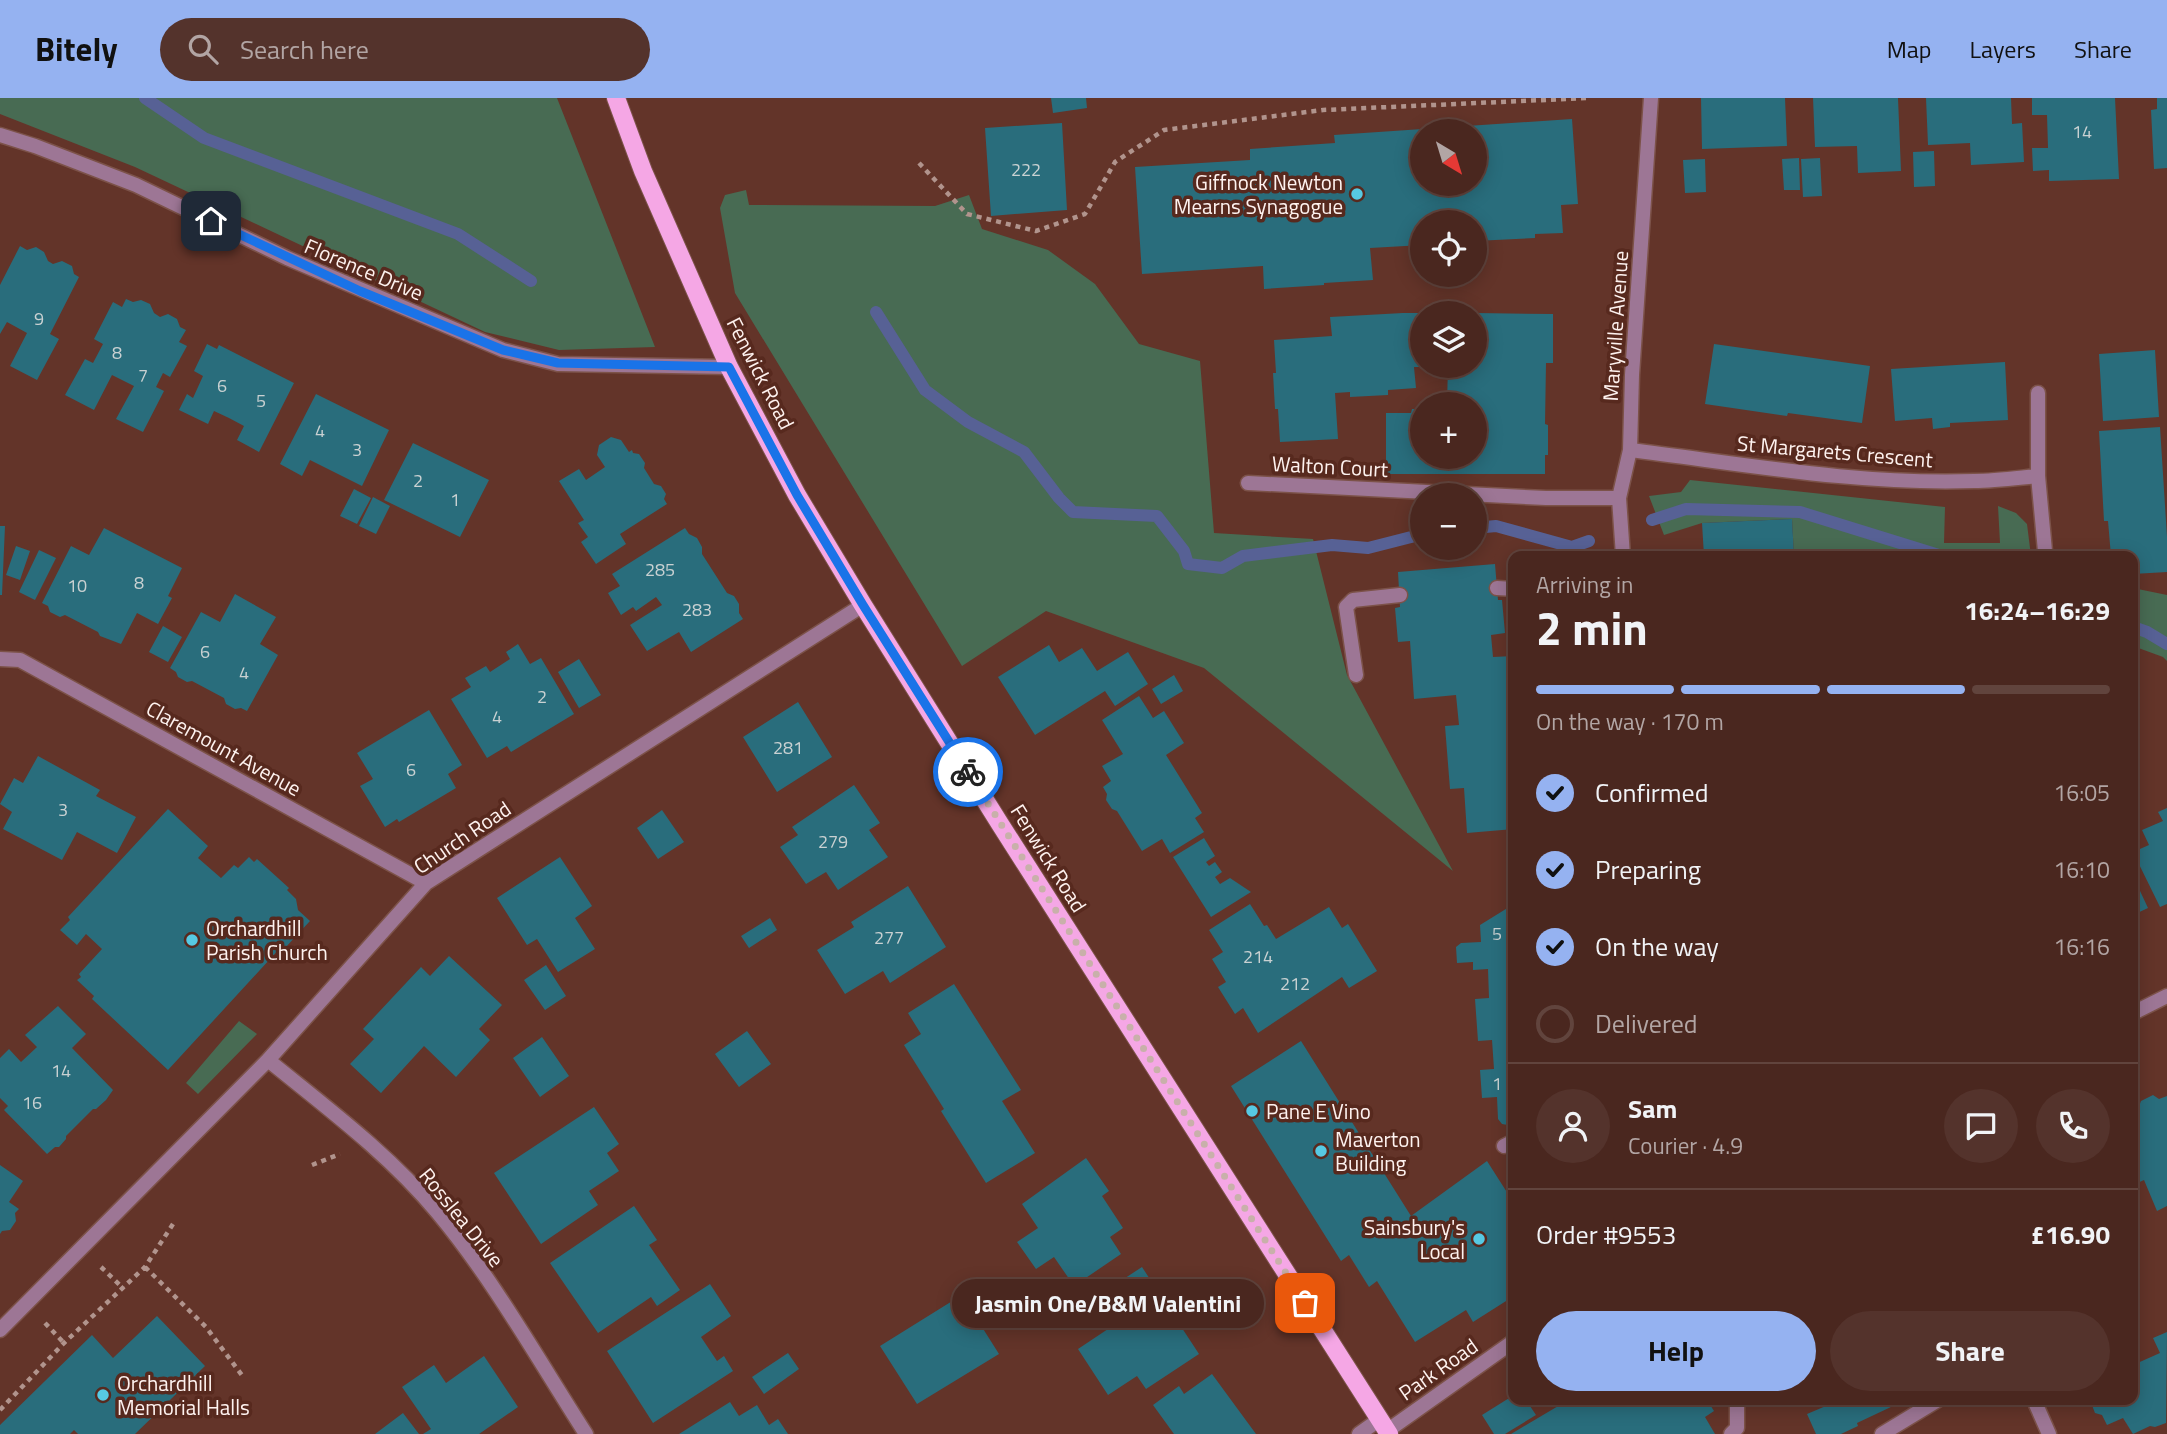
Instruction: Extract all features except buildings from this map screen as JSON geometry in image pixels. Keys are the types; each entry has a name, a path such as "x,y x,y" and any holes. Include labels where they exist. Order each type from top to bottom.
{"main road":[{"name":"Fenwick Road","path":"616,98 643,171 729,367 797,495 1008,836 1385,1428"}],"street":[{"name":"Maryville Avenue","path":"1623,551 1619,498 1629,450 1651,98"},
{"name":"Florence Drive","path":"0,135 136,185 348,285 503,350 558,363 729,367"},
{"path":"2038,393 2038,476 2045,551"},
{"name":"St Margarets Crescent","path":"1629,450 1775,470 1892,479 1974,481 2038,476"},
{"name":"Walton Court","path":"1248,483 1546,498 1619,498"},
{"path":"1497,588 1508,589"},
{"path":"1356,675 1346,607 1353,600 1399,595"},
{"name":"Church Road","path":"0,1330 268,1060 426,883 863,605"},
{"name":"Claremount Avenue","path":"0,659 20,660 426,883"},
{"path":"2138,1010 2167,996"},
{"name":"Rosslea Drive","path":"268,1060 369,1142 435,1210 467,1249 586,1434"},
{"name":"Park Road","path":"1359,1434 1385,1428 1508,1345"},
{"path":"1731,1434 1737,1428 1737,1405"},
{"path":"1882,1434 1930,1405"},
{"path":"2036,1405 2049,1434"}],"path":[{"path":"919,163 967,214 1036,231 1085,214 1115,162 1164,130 1323,110 1588,98"},
{"path":"0,1410 64,1343 145,1267 173,1224"},
{"path":"145,1267 206,1327 244,1378"}],"green space":[{"path":"0,98 557,98 655,347 559,350 485,332 135,167 0,114"},
{"path":"746,190 749,205 935,206 969,195 982,229 1048,250 1095,284 1139,344 1200,361 1214,533 1313,539 1347,675 1453,871 1204,668 1046,611 962,666 735,293 720,208 725,195"},
{"path":"1690,480 1945,507 1944,543 2000,543 1998,506 2016,513 2027,524 2030,551 1794,551 1792,519 1702,523 1664,535 1649,496 1681,492"},
{"path":"2138,589 2167,595 2167,661 2138,648"},
{"path":"239,1021 257,1034 198,1094 186,1083"}],"waterway":[{"path":"145,98 204,138 458,234 531,281"},
{"path":"876,312 925,390 968,422 1024,452 1073,512 1157,516 1184,551 1188,564 1222,568 1243,556 1332,545 1368,548 1410,537"},
{"path":"1652,520 1686,509 1800,512 1926,551"},
{"path":"1487,527 1496,526 1572,547 1589,541"},
{"path":"2138,629 2167,644"}],"way so far":[{"path":"968,772 1305,1303"}],"place":[{"name":"Giffnock Newton Mearns Synagogue","path":"1357,194"},
{"name":"Orchardhill Parish Church","path":"192,940"},
{"name":"Pane E Vino","path":"1252,1111"},
{"name":"Maverton Building","path":"1321,1151"},
{"name":"Sainsbury's Local","path":"1479,1239"},
{"name":"Jasmin One/B&M Valentini","path":"1305,1303"},
{"name":"Orchardhill Memorial Halls","path":"103,1395"}],"route":[{"path":"211,221 360,291 503,350 558,363 729,367 797,495 968,772"}]}
